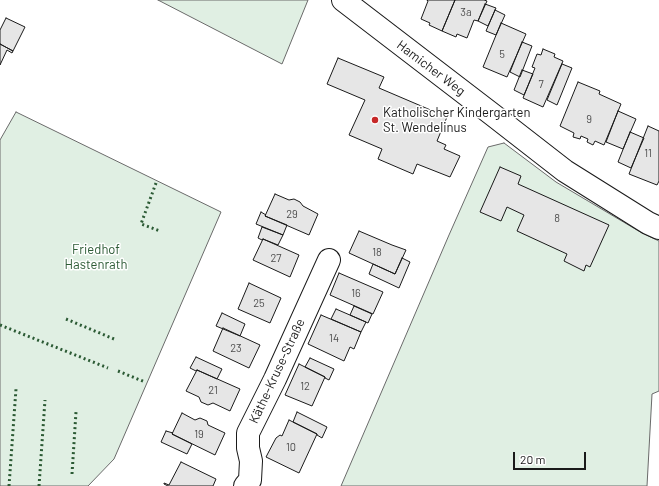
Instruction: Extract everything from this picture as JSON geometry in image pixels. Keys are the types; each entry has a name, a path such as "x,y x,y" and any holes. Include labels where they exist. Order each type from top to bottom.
{"street":[{"name":"Hamicher Weg","path":"343,0 565,171 648,223 659,228"},
{"name":"Käthe-Kruse-Straße","path":"245,486 250,480 251,461 248,448 248,433 275,379 329,260"}],"green space":[{"path":"158,0 308,0 282,64"},
{"name":"Friedhof Hastenrath","path":"16,112 221,212 114,459 88,486 0,486 0,140"},
{"path":"504,143 556,182 642,233 659,241 659,391 652,394 647,486 341,486 488,147"}],"building":[{"path":"427,0 455,0 442,31 429,25 430,23 421,19 428,1"},
{"path":"455,0 487,1 478,21 474,20 467,38 457,34 456,37 442,31"},
{"path":"485,4 496,8 488,26 478,21"},
{"path":"495,10 505,15 496,35 486,31"},
{"path":"6,18 25,27 13,51 0,44 0,30"},
{"path":"501,23 526,34 507,77 483,67"},
{"path":"522,42 532,46 520,77 510,72"},
{"path":"0,44 13,51 12,53 7,50 0,65"},
{"path":"543,49 555,54 554,57 563,61 543,107 523,98 535,68 532,67 537,54 541,55"},
{"path":"338,58 384,77 379,88 447,117 437,141 446,145 444,149 460,156 450,177 417,164 413,174 378,159 382,149 349,135 365,100 327,84"},
{"path":"562,64 572,68 557,105 547,100"},
{"path":"522,70 533,74 524,95 514,90"},
{"path":"578,82 600,91 599,94 621,104 604,145 595,141 593,145 587,142 588,139 581,136 580,139 573,137 574,133 560,126"},
{"path":"618,111 636,119 623,149 606,142"},
{"path":"648,126 659,131 659,181 657,185 629,174"},
{"path":"630,132 644,138 631,168 618,162"},
{"path":"500,167 521,176 518,184 609,225 590,267 586,265 584,271 564,261 567,254 517,231 524,215 507,207 501,221 480,212"},
{"path":"275,194 289,200 294,199 318,214 309,235 265,216"},
{"path":"261,212 266,215 265,216 287,225 283,235 256,224"},
{"path":"262,227 283,235 278,245 258,238"},
{"path":"359,231 406,250 395,274 349,253"},
{"path":"263,239 299,255 290,277 253,260"},
{"path":"402,258 410,262 399,288 369,274 373,264 395,274"},
{"path":"339,273 383,292 373,314 330,295"},
{"path":"249,283 281,298 270,323 238,309"},
{"path":"354,306 372,314 368,323 350,315"},
{"path":"336,309 366,322 361,332 331,319"},
{"path":"222,313 245,324 240,336 216,326"},
{"path":"321,315 361,332 354,349 350,347 344,361 308,344"},
{"path":"223,328 260,345 249,368 213,351"},
{"path":"196,357 222,369 217,379 190,368"},
{"path":"310,358 334,369 329,380 305,367"},
{"path":"299,364 325,377 312,406 285,395"},
{"path":"197,370 240,389 230,411 213,403 208,405 201,402 199,397 186,391"},
{"path":"297,412 327,427 322,438 293,422"},
{"path":"182,413 195,420 200,418 207,421 208,425 225,433 215,455 172,434"},
{"path":"289,420 317,434 299,473 266,457 276,438 280,435 282,436"},
{"path":"166,431 173,433 172,434 192,444 187,454 161,442"},
{"path":"181,462 216,479 213,486 168,486 164,484 169,485"}],"hedge":[{"path":"156,183 141,224 160,231"},
{"path":"66,319 114,339"},
{"path":"0,325 108,368"},
{"path":"118,371 145,382"},
{"path":"9,486 16,389"},
{"path":"39,486 45,400"},
{"path":"72,474 76,412"}],"place":[{"name":"Katholischer Kindergarten St. Wendelinus","path":"375,120"}]}
